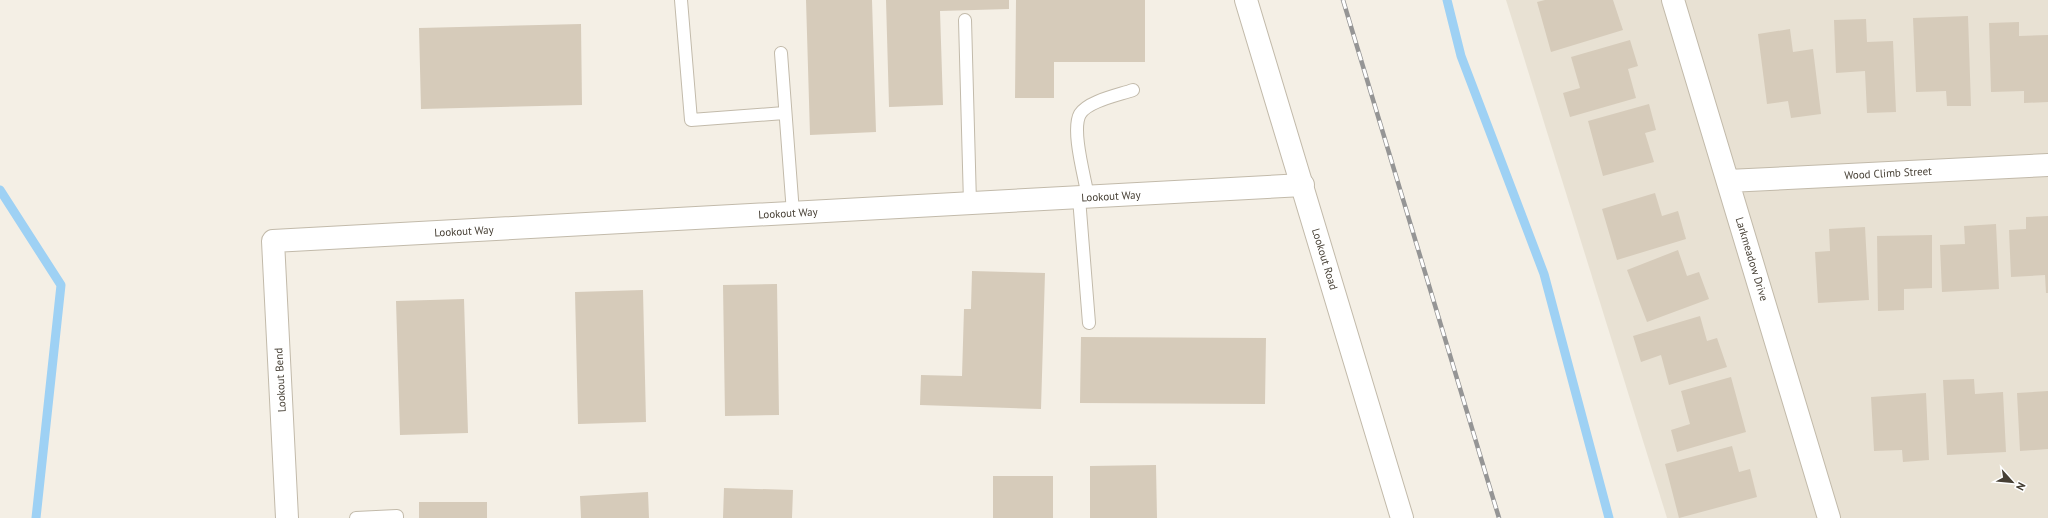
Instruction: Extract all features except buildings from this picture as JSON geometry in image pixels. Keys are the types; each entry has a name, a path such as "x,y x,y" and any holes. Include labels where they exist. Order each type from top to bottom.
{"street":[{"name":"Lookout Road","path":"1246,0 1303,185 1402,518"},
{"name":"Larkmeadow Drive","path":"1673,0 1830,518"},
{"name":"Wood Climb Street","path":"1728,181 2048,166"},
{"name":"Lookout Way","path":"272,241 1303,185"},
{"name":"Lookout Bend","path":"272,241 287,518"}],"lane":[{"path":"681,0 691,120 784,113"},
{"path":"965,20 970,203"},
{"path":"781,53 784,113 793,213"},
{"path":"1089,323 1084,197 1076,127 1080,114 1097,102 1133,90"},
{"path":"356,518 397,516 398,518"}],"shaded area":[{"path":"1506,0 2048,0 2048,518 1667,518"}],"waterway":[{"path":"1447,0 1461,56 1544,274 1609,518"},
{"path":"0,190 61,285 36,518"}],"railway":[{"path":"1343,0 1499,518"}]}
